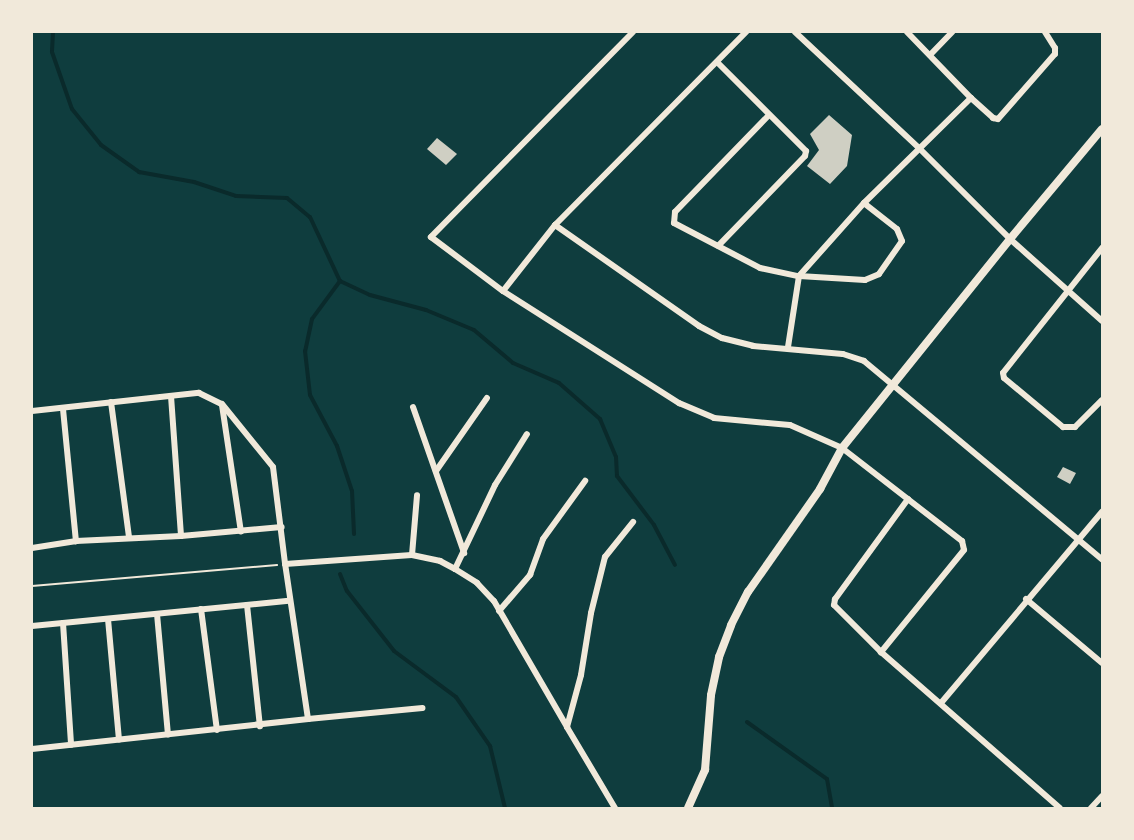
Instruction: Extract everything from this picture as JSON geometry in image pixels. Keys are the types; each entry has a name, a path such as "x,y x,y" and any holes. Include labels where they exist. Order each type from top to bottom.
{"street":[{"path":"633,32 431,237 503,291 679,404 714,418 790,425 842,448 962,541 964,550 881,652"},
{"path":"503,291 555,225 746,32"},
{"path":"795,32 919,148 1010,239 1102,321"},
{"path":"907,32 993,118 1001,118 1055,54 1055,48 1045,32"},
{"path":"930,55 952,32"},
{"path":"717,62 804,147 805,156 718,246"},
{"path":"788,348 799,276 864,203 971,98"},
{"path":"770,115 675,212 674,223 746,263 799,276 865,280 879,274 898,248 901,234 864,203"},
{"path":"688,808 705,770 711,695 719,657 731,624 748,592 820,489 842,448 891,385 1102,129"},
{"path":"555,225 707,330 739,343 854,356 864,361 1102,559"},
{"path":"1102,248 1069,292 1005,368 1004,378 1063,427 1076,427 1102,400"},
{"path":"32,411 200,393 222,405 273,466 308,719"},
{"path":"171,396 181,536"},
{"path":"436,471 487,398"},
{"path":"111,402 129,537"},
{"path":"222,405 240,532"},
{"path":"413,406 464,553"},
{"path":"63,409 76,541"},
{"path":"456,569 495,485 527,434"},
{"path":"499,611 530,574 543,539 585,481"},
{"path":"412,555 417,495"},
{"path":"908,499 833,602 881,652 1060,808"},
{"path":"941,703 1102,512"},
{"path":"567,727 581,675 591,613 605,557 633,522"},
{"path":"32,548 76,541 240,532 282,527"},
{"path":"285,564 412,555 440,561 456,569 486,591 615,808"},
{"path":"1026,600 1102,663"},
{"path":"32,626 290,601"},
{"path":"247,605 260,726"},
{"path":"201,609 217,730"},
{"path":"157,614 168,735"},
{"path":"108,619 119,740"},
{"path":"63,623 71,745"},
{"path":"32,749 422,708"},
{"path":"1091,808 1102,796"}],"path":[{"path":"32,586 285,564"}],"building":[{"path":"829,115 852,135 847,166 830,184 807,166 819,150 810,134"},
{"path":"437,138 457,154 446,165 427,149"},
{"path":"1063,467 1076,473 1070,484 1057,477"}],"waterway":[{"path":"53,32 52,52 72,109 101,145 139,172 194,182 236,196 287,198 310,217 340,281 370,295 426,310 474,330 513,363 559,383 600,419 616,457 617,476 654,525 675,565"},
{"path":"340,281 312,319 305,351 310,395 337,446 352,491 354,534"},
{"path":"340,574 347,591 394,651 456,697 490,746 505,808"},
{"path":"747,722 827,779 832,808"}]}
